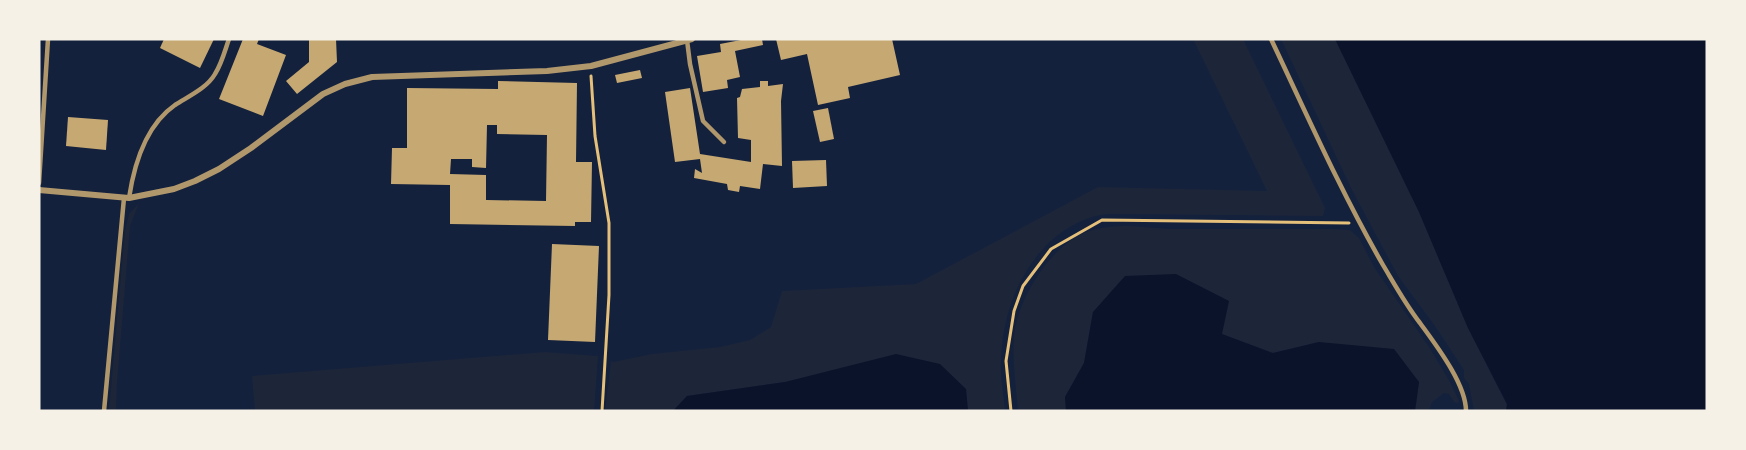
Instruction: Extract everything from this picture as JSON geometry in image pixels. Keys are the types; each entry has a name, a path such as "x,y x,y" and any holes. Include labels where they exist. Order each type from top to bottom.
{"street":[{"path":"39,190 126,198 174,189 219,169 323,94 345,84 372,77 547,71 591,66 690,40"}],"lane":[{"path":"39,183 48,39"},
{"path":"104,411 126,198 138,160 150,133 159,120 215,74 230,39"},
{"path":"1271,39 1356,219 1408,308 1437,347 1454,376 1466,400 1466,411"},
{"path":"690,40 690,64 703,121 724,142"}],"path":[{"path":"591,66 595,136 609,224 609,295 602,411"},
{"path":"1011,411 1006,361 1014,311 1023,286 1051,249 1102,220 1349,223 1356,219"}],"shaded area":[{"path":"1193,39 1243,39 1325,208 1323,216 1110,214 1086,219 1065,230 1039,253 1029,267 1007,316 1001,352 1005,411 968,411 966,389 785,382 687,396 673,411 605,411 611,361 720,347 750,340 771,327 782,291 916,284 1098,187 1267,191"},
{"path":"1281,39 1335,39 1419,212 1468,328 1507,405 1506,411 1474,411 1469,384 1464,378 1464,370 1398,276 1351,188"},
{"path":"1335,39 1707,39 1707,411 1506,411 1507,404 1468,328 1419,212"},
{"path":"139,203 130,226 116,411 109,411 125,231 129,214"},
{"path":"1129,226 1170,229 1350,230 1359,238 1374,267 1429,347 1450,382 1458,403 1454,402 1449,394 1444,393 1432,402 1429,411 1415,411 1419,382 1319,342 1273,353 1221,334 1093,312 1084,363 1065,397 1066,411 1018,411 1014,337 1021,307 1037,277 1047,263 1071,240 1095,229"},
{"path":"1176,274 1229,301 1222,334 1273,353 1319,342 1394,349 1419,382 1415,411 1066,411 1065,397 1084,363 1093,312 1125,276"},
{"path":"545,352 598,356 594,411 255,411 252,376"},
{"path":"896,354 940,364 966,389 968,411 673,411 687,396 785,382"}],"building":[{"path":"164,39 214,39 200,68 160,48"},
{"path":"243,39 259,39 257,44 286,55 263,116 219,99"},
{"path":"309,39 336,39 337,62 297,94 286,81 309,62"},
{"path":"746,39 762,39 763,45 735,51 740,77 727,80 728,88 703,92 697,56 721,52 720,44"},
{"path":"776,39 892,39 900,75 848,87 850,98 818,105 807,54 781,60"},
{"path":"640,70 642,78 617,83 615,75"},
{"path":"498,81 577,83 576,162 592,162 591,222 575,222 575,226 450,224 450,185 391,184 392,148 407,148 407,88 498,89","holes":["487,125 497,125 497,134 547,135 546,201 486,200 486,175 450,174 451,159 472,159 472,167 486,168"]},
{"path":"760,81 768,81 768,86 783,84 782,166 763,164 760,189 740,186 739,192 728,190 727,184 694,178 695,169 702,173 700,159 675,162 665,92 690,88 700,154 751,162 751,140 738,138 737,98 740,97 742,89 760,87"},
{"path":"828,108 834,139 820,142 813,111"},
{"path":"68,117 108,120 106,150 66,146"},
{"path":"826,160 827,186 793,188 792,161"},
{"path":"552,244 599,246 595,342 548,340"}]}
